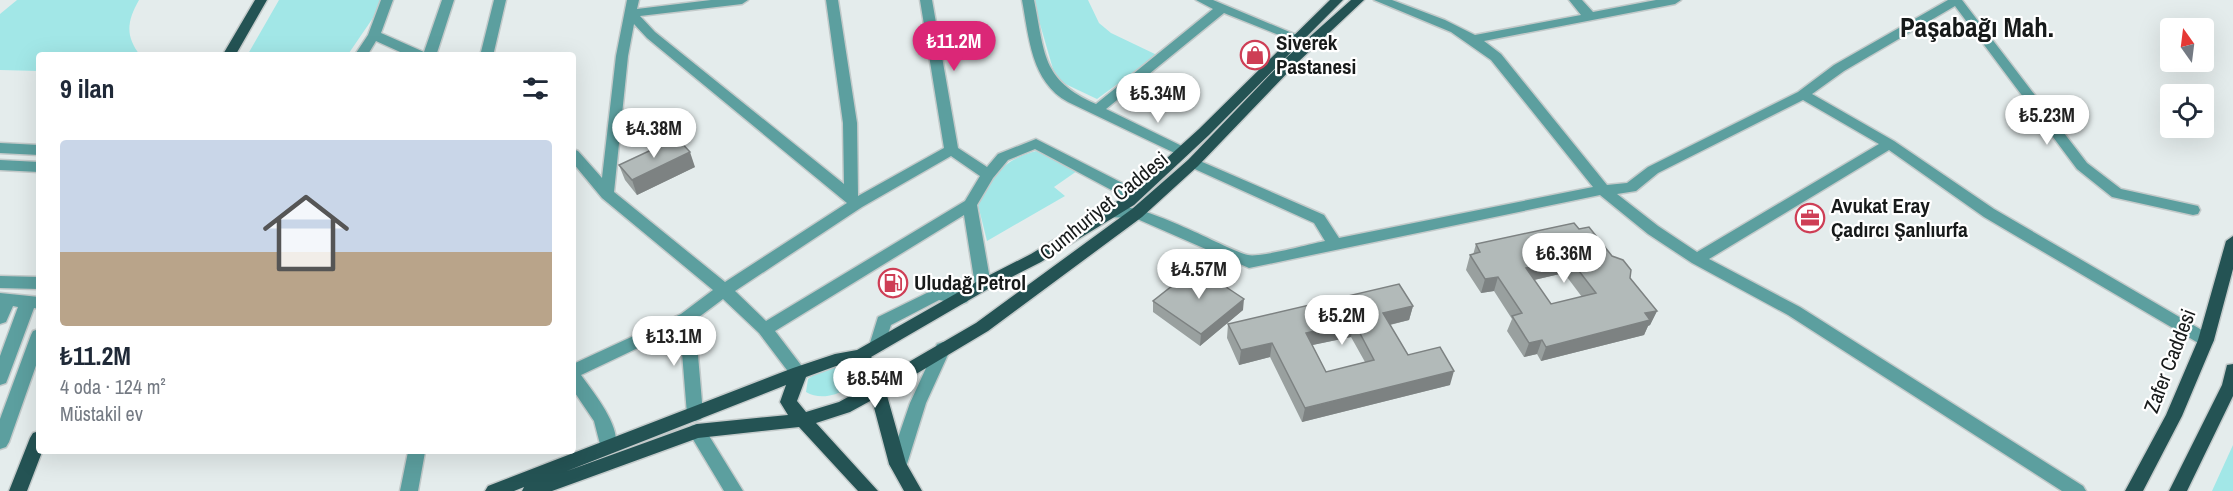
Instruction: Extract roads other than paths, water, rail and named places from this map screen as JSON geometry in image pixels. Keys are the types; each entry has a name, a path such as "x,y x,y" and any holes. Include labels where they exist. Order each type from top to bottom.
{"main road":[{"path":"230,52 261,0"},
{"name":"Cumhuriyet Caddesi","path":"803,420 844,407 982,327 1137,213 1298,38 1337,0"},
{"name":"Cumhuriyet Caddesi","path":"962,298 1036,258 1110,213 1188,158 1358,0"},
{"name":"Zafer Caddesi","path":"2134,491 2174,416 2206,340 2233,241"},
{"path":"531,491 696,423 799,373 835,360 860,356 877,346"},
{"path":"860,356 873,371 898,464 913,491"},
{"path":"2178,491 2230,385 2233,370"},
{"path":"799,373 788,402 869,491"},
{"path":"494,491 608,447 696,423 803,420"},
{"path":"18,491 36,446"}],"street":[{"path":"363,52 374,35 387,0"},
{"path":"430,52 448,0"},
{"path":"487,52 500,0"},
{"path":"632,7 742,0"},
{"path":"832,0 849,124 853,200"},
{"path":"926,0 951,150 988,175"},
{"path":"1028,0 1042,62 1059,91 1188,158 1319,219 1335,245"},
{"path":"1202,0 1298,38"},
{"path":"1380,0 1460,29 1476,39 1496,57 1603,190 1653,230 1697,259 1794,311 2077,491"},
{"path":"1575,0 1589,16"},
{"path":"1476,39 1589,16 1629,4 1675,0"},
{"path":"1110,213 1137,213 1249,262 1603,190 1632,188 1653,170 1803,95 1819,80 1876,45 1933,17 1956,0 2082,166 2117,193 2193,210"},
{"path":"607,194 622,56 632,7"},
{"path":"632,7 651,35 853,200"},
{"path":"1097,110 1222,8"},
{"path":"374,35 412,52"},
{"path":"1803,95 1889,144 1989,213 2206,340"},
{"path":"765,329 970,205 988,175 1003,157 1036,144 1135,196"},
{"path":"1697,259 1889,144"},
{"path":"0,148 36,150"},
{"path":"576,370 687,318 853,200 951,150"},
{"path":"576,158 607,194 724,290 765,329 799,373"},
{"path":"0,165 36,167"},
{"path":"970,205 983,285"},
{"path":"0,282 36,283"},
{"path":"877,346 884,321 937,294 962,298"},
{"path":"0,318 4,300 33,303 0,378"},
{"path":"687,318 696,423 734,491"},
{"path":"0,442 36,343"},
{"path":"898,464 918,403 943,348"},
{"path":"576,381 602,419 608,447"},
{"path":"409,491 416,454"}],"place":[{"name":"Siverek Pastanesi","path":"1255,55"},
{"name":"Avukat Eray Çadırcı Şanlıurfa","path":"1810,218"},
{"name":"Uludağ Petrol","path":"893,283"}],"district":[{"name":"Paşabağı Mah.","path":"1977,28"}]}
